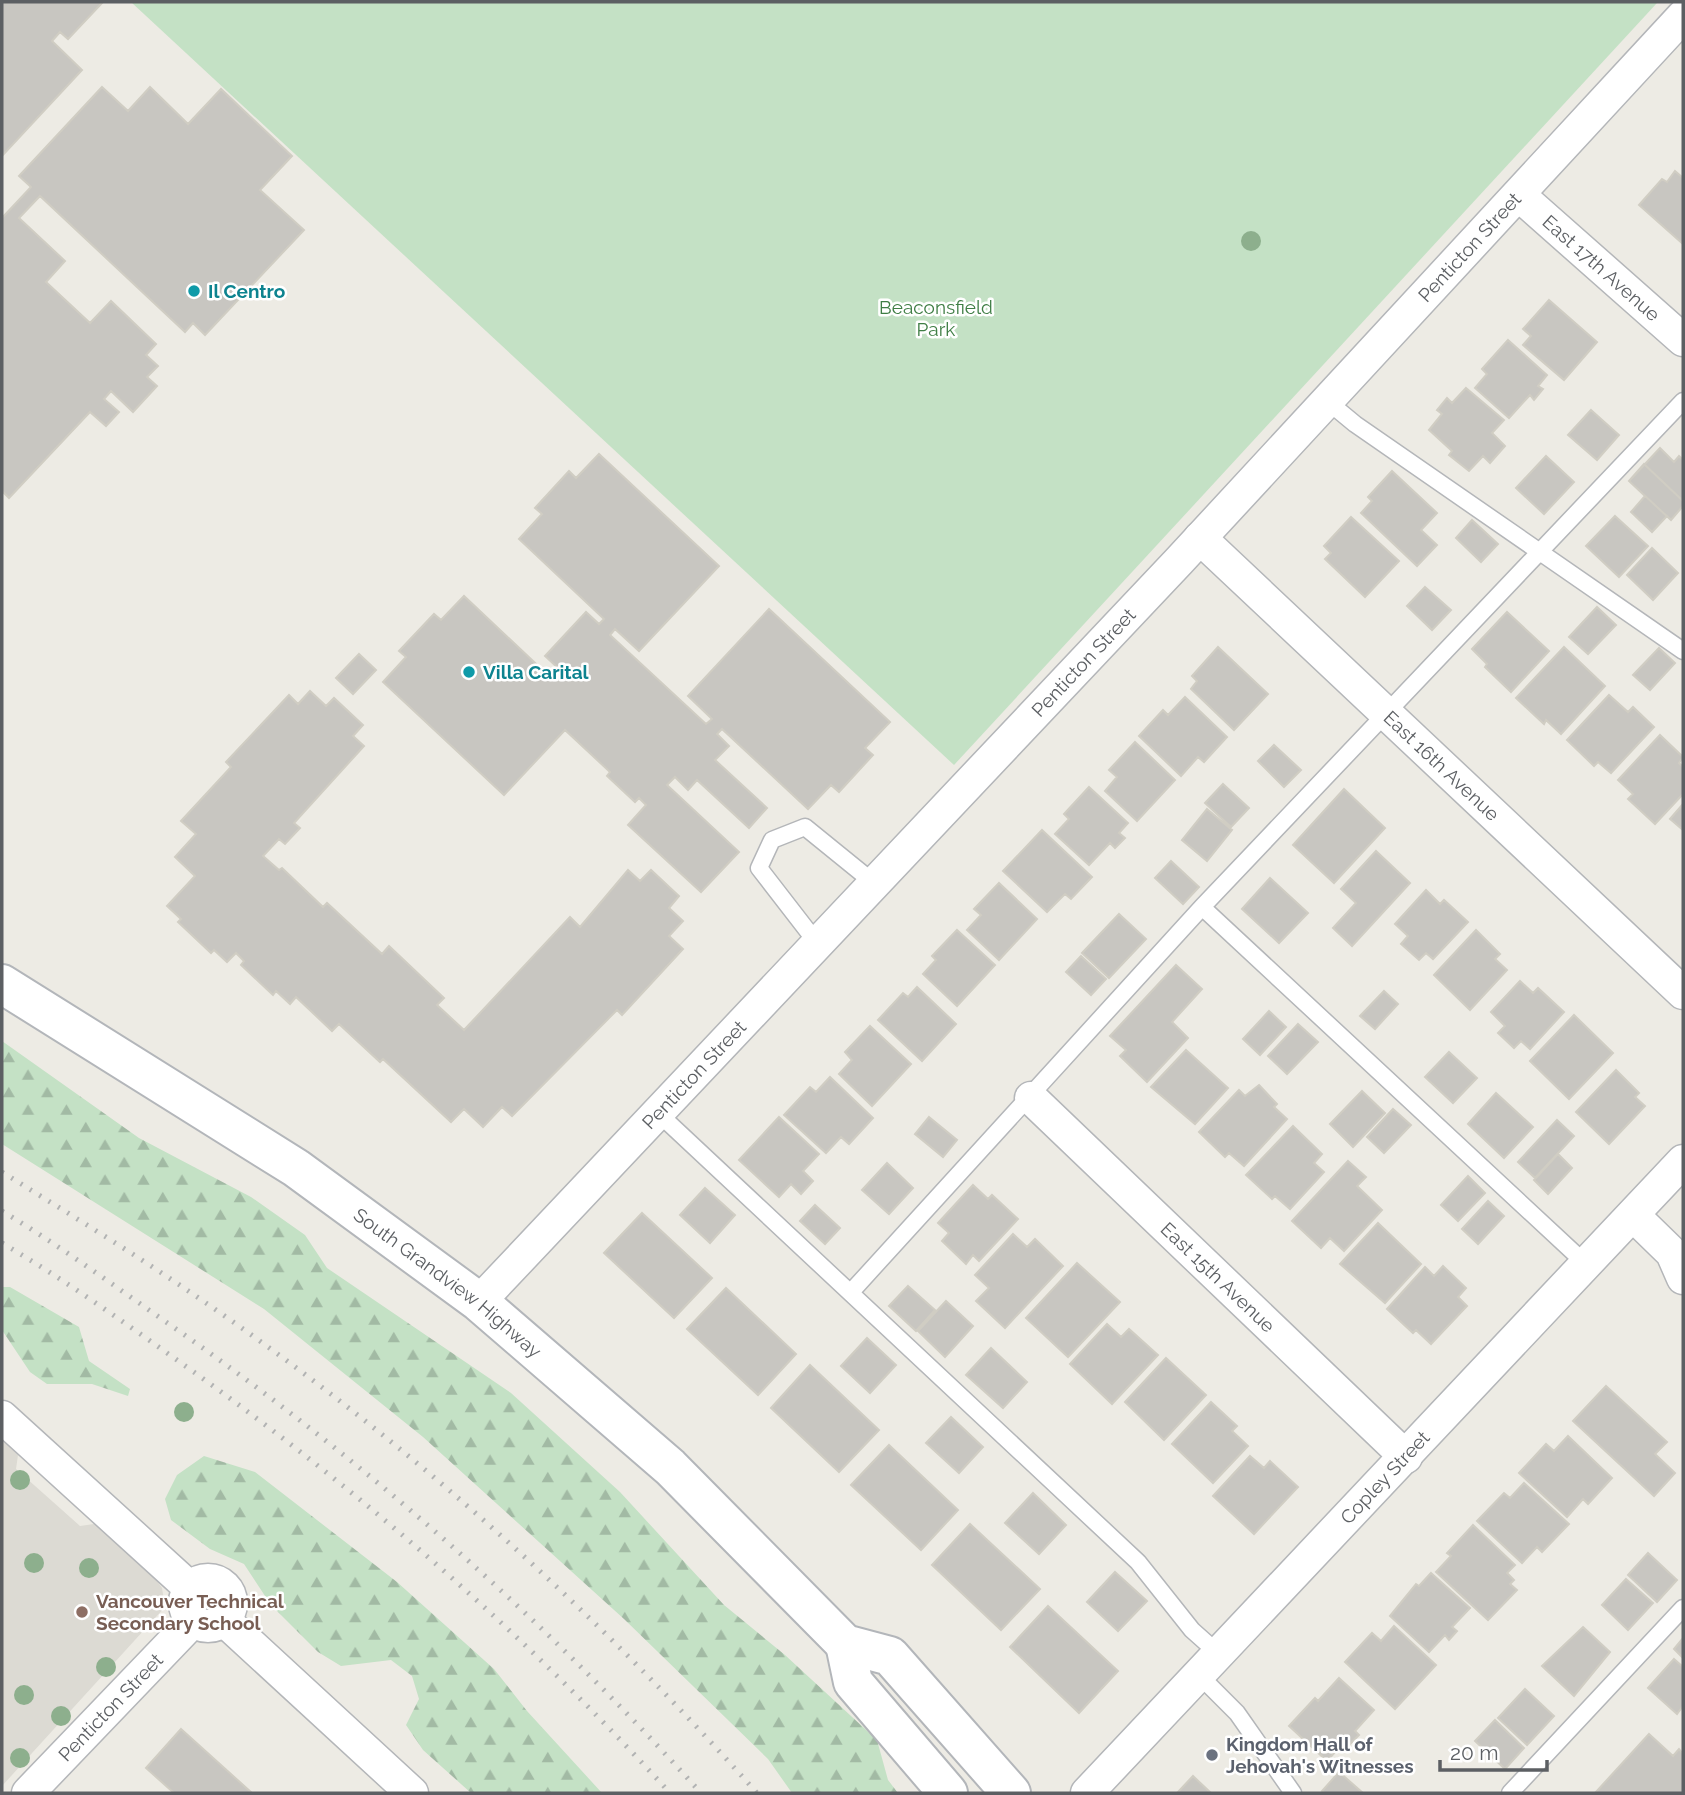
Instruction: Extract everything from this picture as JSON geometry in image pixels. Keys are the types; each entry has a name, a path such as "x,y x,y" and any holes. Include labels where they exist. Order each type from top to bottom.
{"main road":[{"name":"South Grandview Highway","path":"2,984 296,1168 479,1302 670,1467 845,1644"},
{"path":"948,1793 853,1682 845,1644 890,1656 1011,1793"}],"street":[{"name":"Penticton Street","path":"479,1302 1200,538 1683,16"},
{"name":"East 17th Avenue","path":"1519,195 1683,340"},
{"name":"East 16th Avenue","path":"1200,538 1683,993"},
{"name":"East 15th Avenue","path":"1031,1098 1406,1457"},
{"name":"Copley Street","path":"1087,1793 1683,1161"},
{"path":"1633,1215 1672,1253 1683,1278"},
{"path":"2,1417 190,1588"},
{"path":"210,1580 223,1586 231,1606 224,1620 206,1627 193,1622 185,1609 190,1588 210,1580"},
{"path":"224,1620 412,1793"},
{"name":"Penticton Street","path":"28,1793 193,1622"}],"lane":[{"path":"1326,400 1355,424 1683,651"},
{"path":"851,1292 1031,1098 1202,907 1541,554 1683,401"},
{"path":"817,943 759,868 772,840 805,827 874,883"},
{"path":"1202,907 1586,1264"},
{"path":"657,1112 1138,1562 1192,1630 1237,1713 1293,1793"},
{"path":"1510,1793 1683,1608"}],"shaded area":[{"name":"Vancouver Technical Secondary School","path":"2,1439 18,1455 16,1469 80,1526 94,1524 101,1527 154,1577 162,1588 165,1607 2,1786"}],"green space":[{"name":"Beaconsfield Park","path":"131,2 1656,2 1657,3 954,765"},
{"path":"2,1041 139,1138 251,1197 305,1235 327,1268 511,1393 620,1492 724,1605 785,1655 877,1740 888,1780 898,1793 792,1793 768,1759 624,1619 423,1437 264,1309 2,1144"},
{"path":"2,1287 10,1287 79,1327 89,1361 130,1389 128,1396 92,1384 47,1384 30,1372 2,1330"},
{"path":"204,1456 255,1472 397,1582 494,1669 527,1711 602,1793 471,1793 423,1750 406,1725 419,1699 412,1676 391,1660 341,1666 318,1652 271,1605 244,1564 210,1549 171,1520 165,1499 177,1475"}],"building":[{"path":"2,2 103,2 68,39 60,32 52,41 82,70 2,156"},
{"name":"Il Centro","path":"102,87 128,111 150,87 188,124 221,89 292,156 260,190 304,230 205,335 193,323 185,332 40,196 19,218 65,261 46,282 90,323 111,301 156,344 146,355 158,366 147,377 157,386 133,412 111,391 104,399 119,412 106,426 90,412 9,498 2,491 2,218 31,187 19,176"},
{"path":"1675,171 1683,178 1683,244 1639,205 1662,179 1667,182"},
{"path":"1549,300 1597,342 1564,380 1523,345 1531,336 1523,329"},
{"path":"1508,340 1547,375 1538,386 1543,389 1534,400 1530,395 1509,418 1475,388 1487,374 1482,369"},
{"path":"1466,388 1504,420 1492,433 1505,446 1490,463 1483,456 1469,471 1449,455 1452,451 1429,430 1442,414 1437,410 1447,398 1452,403"},
{"path":"1591,410 1619,435 1597,460 1568,435"},
{"path":"1660,448 1674,462 1679,456 1683,460 1683,506 1671,520 1667,516 1652,532 1631,512 1645,496 1629,481"},
{"name":"Villa Carital","path":"599,454 719,566 639,651 615,629 610,635 706,724 712,719 688,696 769,609 890,722 865,748 873,755 839,792 831,785 808,809 722,729 717,734 729,746 715,760 767,808 749,828 697,780 688,790 675,777 667,785 739,852 701,892 628,825 646,805 639,798 635,802 607,776 610,772 565,730 504,795 383,682 406,657 399,651 434,614 441,620 464,596 550,677 558,668 545,656 586,612 599,624 604,619 519,539 542,514 535,508 569,471 576,478"},
{"path":"1546,456 1574,482 1544,514 1516,488"},
{"path":"1644,464 1683,501 1683,506 1671,520 1629,481"},
{"path":"1392,471 1437,513 1421,530 1437,545 1417,566 1361,513 1372,501 1368,497"},
{"path":"1615,516 1648,546 1619,577 1586,546"},
{"path":"1351,517 1399,561 1365,597 1325,559 1331,553 1324,546"},
{"path":"1472,520 1498,544 1481,562 1456,538"},
{"path":"1652,548 1678,573 1653,600 1627,575"},
{"path":"1425,587 1451,610 1432,630 1407,606"},
{"path":"1597,607 1616,625 1588,654 1569,637"},
{"path":"1507,612 1549,651 1511,692 1485,667 1487,664 1472,649"},
{"path":"1218,647 1268,694 1234,730 1191,689 1197,681 1192,676"},
{"path":"1564,647 1605,686 1561,734 1546,720 1544,724 1516,698"},
{"path":"1659,648 1675,663 1650,690 1633,675"},
{"path":"359,654 376,670 353,694 336,678"},
{"path":"310,691 326,706 334,698 363,725 353,736 364,746 294,823 300,828 285,844 279,839 263,856 279,870 282,868 323,907 327,903 382,954 389,946 444,998 437,1005 464,1030 570,917 580,927 628,870 640,881 651,870 679,896 669,908 683,921 669,936 683,949 622,1015 617,1010 512,1116 502,1107 483,1127 464,1109 451,1122 383,1059 380,1062 339,1024 332,1031 296,997 290,1004 276,991 273,995 241,965 244,961 236,953 227,962 214,950 211,953 178,922 181,919 167,906 195,876 175,857 196,834 181,821 231,767 226,762 289,695 298,704"},
{"path":"1609,695 1628,712 1633,707 1654,727 1611,773 1598,762 1594,766 1567,740"},
{"path":"1185,697 1227,737 1204,762 1198,757 1181,776 1139,736 1163,710 1168,715"},
{"path":"1660,735 1683,757 1679,763 1683,767 1683,794 1655,824 1628,799 1633,794 1618,780"},
{"path":"1135,742 1175,780 1137,821 1105,791 1117,777 1109,770"},
{"path":"1274,745 1301,770 1284,787 1258,761"},
{"path":"1223,784 1249,808 1231,827 1205,803"},
{"path":"1089,787 1128,823 1119,833 1125,838 1115,848 1110,843 1089,865 1055,834 1069,819 1064,814"},
{"path":"1344,789 1385,828 1334,883 1293,845"},
{"path":"1683,804 1683,830 1670,819"},
{"path":"1207,809 1232,830 1207,861 1182,840"},
{"path":"1042,830 1092,877 1071,899 1065,894 1047,912 1003,871"},
{"path":"1376,851 1410,883 1352,946 1333,928 1356,903 1341,889"},
{"path":"1171,861 1199,887 1183,904 1155,878"},
{"path":"1270,878 1308,913 1279,943 1242,909"},
{"path":"999,883 1037,919 999,960 967,930 981,915 974,909"},
{"path":"1426,890 1440,904 1444,900 1468,922 1433,959 1426,953 1419,960 1401,944 1408,936 1395,924"},
{"path":"1119,914 1146,939 1109,978 1082,953"},
{"path":"957,930 995,965 957,1006 923,974 936,960 932,956"},
{"path":"1476,930 1500,954 1495,959 1507,970 1470,1010 1434,975"},
{"path":"1081,956 1106,979 1091,995 1066,972"},
{"path":"1176,965 1202,989 1172,1022 1188,1038 1147,1082 1120,1056 1126,1050 1110,1036"},
{"path":"1520,981 1533,993 1538,988 1564,1012 1530,1049 1521,1041 1514,1048 1498,1033 1505,1026 1491,1012"},
{"path":"917,987 956,1024 922,1061 878,1020 903,993 908,997"},
{"path":"1384,991 1398,1004 1375,1029 1360,1016"},
{"path":"1269,1011 1286,1027 1260,1055 1243,1039"},
{"path":"1574,1015 1613,1053 1569,1099 1530,1061"},
{"path":"1298,1024 1318,1042 1287,1074 1268,1056"},
{"path":"870,1026 911,1064 872,1106 839,1074 852,1060 845,1052"},
{"path":"1186,1050 1228,1088 1195,1124 1151,1087"},
{"path":"1449,1052 1477,1078 1453,1103 1425,1077"},
{"path":"1616,1070 1639,1093 1635,1097 1645,1106 1609,1144 1576,1112"},
{"path":"830,1077 873,1118 849,1144 841,1137 826,1153 784,1115 810,1087 816,1092"},
{"path":"1259,1085 1277,1104 1274,1107 1287,1119 1244,1166 1229,1153 1225,1157 1199,1132 1239,1090 1245,1096"},
{"path":"1362,1091 1385,1113 1353,1147 1330,1124"},
{"path":"1496,1093 1533,1127 1504,1158 1468,1124"},
{"path":"1393,1109 1411,1125 1384,1153 1367,1137"},
{"path":"779,1117 819,1154 803,1171 813,1181 801,1194 791,1184 779,1197 739,1160"},
{"path":"929,1117 957,1140 943,1157 915,1134"},
{"path":"1557,1120 1574,1136 1535,1178 1518,1162"},
{"path":"1293,1126 1322,1154 1314,1163 1324,1172 1290,1209 1275,1196 1272,1199 1246,1175"},
{"path":"1558,1154 1572,1168 1548,1194 1534,1180"},
{"path":"1348,1161 1366,1177 1357,1186 1382,1210 1344,1251 1330,1238 1321,1248 1292,1221"},
{"path":"887,1163 913,1188 889,1214 862,1190"},
{"path":"1468,1176 1485,1193 1458,1221 1441,1205"},
{"path":"973,1185 988,1199 992,1195 1018,1219 979,1261 973,1255 966,1264 942,1241 949,1233 938,1223"},
{"path":"705,1188 735,1215 710,1243 680,1215"},
{"path":"1488,1201 1504,1216 1478,1244 1462,1229"},
{"path":"815,1205 840,1228 825,1244 800,1221"},
{"path":"642,1213 712,1278 674,1318 604,1253"},
{"path":"1378,1223 1421,1264 1385,1303 1340,1264"},
{"path":"1013,1234 1027,1247 1035,1239 1063,1266 1005,1328 976,1301 989,1288 975,1275"},
{"path":"1077,1263 1120,1302 1068,1357 1026,1318"},
{"path":"1443,1266 1466,1288 1458,1297 1467,1306 1431,1344 1416,1330 1413,1333 1387,1309 1425,1267 1434,1276"},
{"path":"908,1286 935,1310 916,1331 889,1306"},
{"path":"726,1288 796,1354 758,1395 687,1329"},
{"path":"946,1301 973,1326 945,1357 918,1331"},
{"path":"1107,1324 1121,1337 1129,1329 1158,1355 1112,1404 1070,1364"},
{"path":"867,1338 896,1365 870,1393 841,1366"},
{"path":"991,1348 1027,1382 1003,1408 966,1375"},
{"path":"1166,1358 1206,1395 1164,1440 1125,1402"},
{"path":"810,1365 879,1430 839,1472 771,1408"},
{"path":"1606,1386 1667,1442 1655,1454 1675,1473 1654,1496 1573,1421"},
{"path":"1211,1402 1237,1426 1232,1431 1248,1446 1213,1483 1172,1444"},
{"path":"951,1417 983,1447 959,1473 926,1443"},
{"path":"1568,1436 1612,1478 1588,1504 1583,1499 1567,1517 1519,1473 1546,1444 1554,1451"},
{"path":"889,1445 958,1510 921,1550 851,1485"},
{"path":"1250,1456 1264,1468 1270,1461 1298,1487 1254,1534 1213,1496"},
{"path":"1524,1483 1569,1524 1542,1552 1537,1547 1522,1563 1477,1521 1504,1493 1510,1498"},
{"path":"1033,1493 1066,1525 1039,1554 1005,1523"},
{"path":"970,1524 1040,1589 1001,1630 932,1565"},
{"path":"1473,1525 1515,1565 1507,1573 1514,1580 1510,1584 1517,1590 1488,1620 1436,1572 1451,1556 1447,1553"},
{"path":"1648,1553 1677,1580 1657,1602 1628,1575"},
{"path":"1115,1572 1147,1601 1118,1631 1087,1602"},
{"path":"1431,1573 1470,1608 1452,1627 1457,1631 1449,1640 1445,1635 1429,1652 1390,1616 1416,1584 1419,1586"},
{"path":"1626,1579 1653,1603 1628,1630 1602,1605"},
{"path":"1048,1606 1118,1671 1079,1713 1010,1647"},
{"path":"1394,1626 1436,1665 1395,1709 1345,1662 1372,1633 1381,1641"},
{"path":"1583,1627 1610,1652 1574,1696 1542,1666"},
{"path":"1683,1638 1683,1658 1674,1649"},
{"path":"1674,1659 1683,1667 1683,1706 1677,1714 1648,1688"},
{"path":"1339,1678 1374,1710 1355,1731 1359,1735 1348,1746 1344,1742 1327,1761 1289,1726 1315,1698 1318,1701"},
{"path":"1525,1689 1554,1716 1527,1745 1498,1718"},
{"path":"1495,1720 1524,1748 1505,1769 1475,1741"},
{"path":"181,1729 252,1793 174,1793 146,1768"},
{"path":"1649,1734 1673,1756 1679,1749 1683,1754 1683,1793 1595,1793"},
{"path":"1339,1772 1363,1793 1322,1791"},
{"path":"1193,1776 1211,1793 1177,1793"}],"railway":[{"path":"2,1172 162,1273 263,1343 414,1461 557,1587 693,1723 757,1793"},
{"path":"2,1211 80,1262 230,1368 374,1479 509,1598 575,1661 701,1793"},
{"path":"2,1243 74,1288 191,1370 381,1517 442,1569 559,1678 670,1793"}],"place":[{"name":"Il Centro","path":"194,291"},
{"name":"Villa Carital","path":"469,672"},
{"name":"Vancouver Technical Secondary School","path":"82,1612"},
{"name":"Kingdom Hall of Jehovah's Witnesses","path":"1212,1755"}]}
